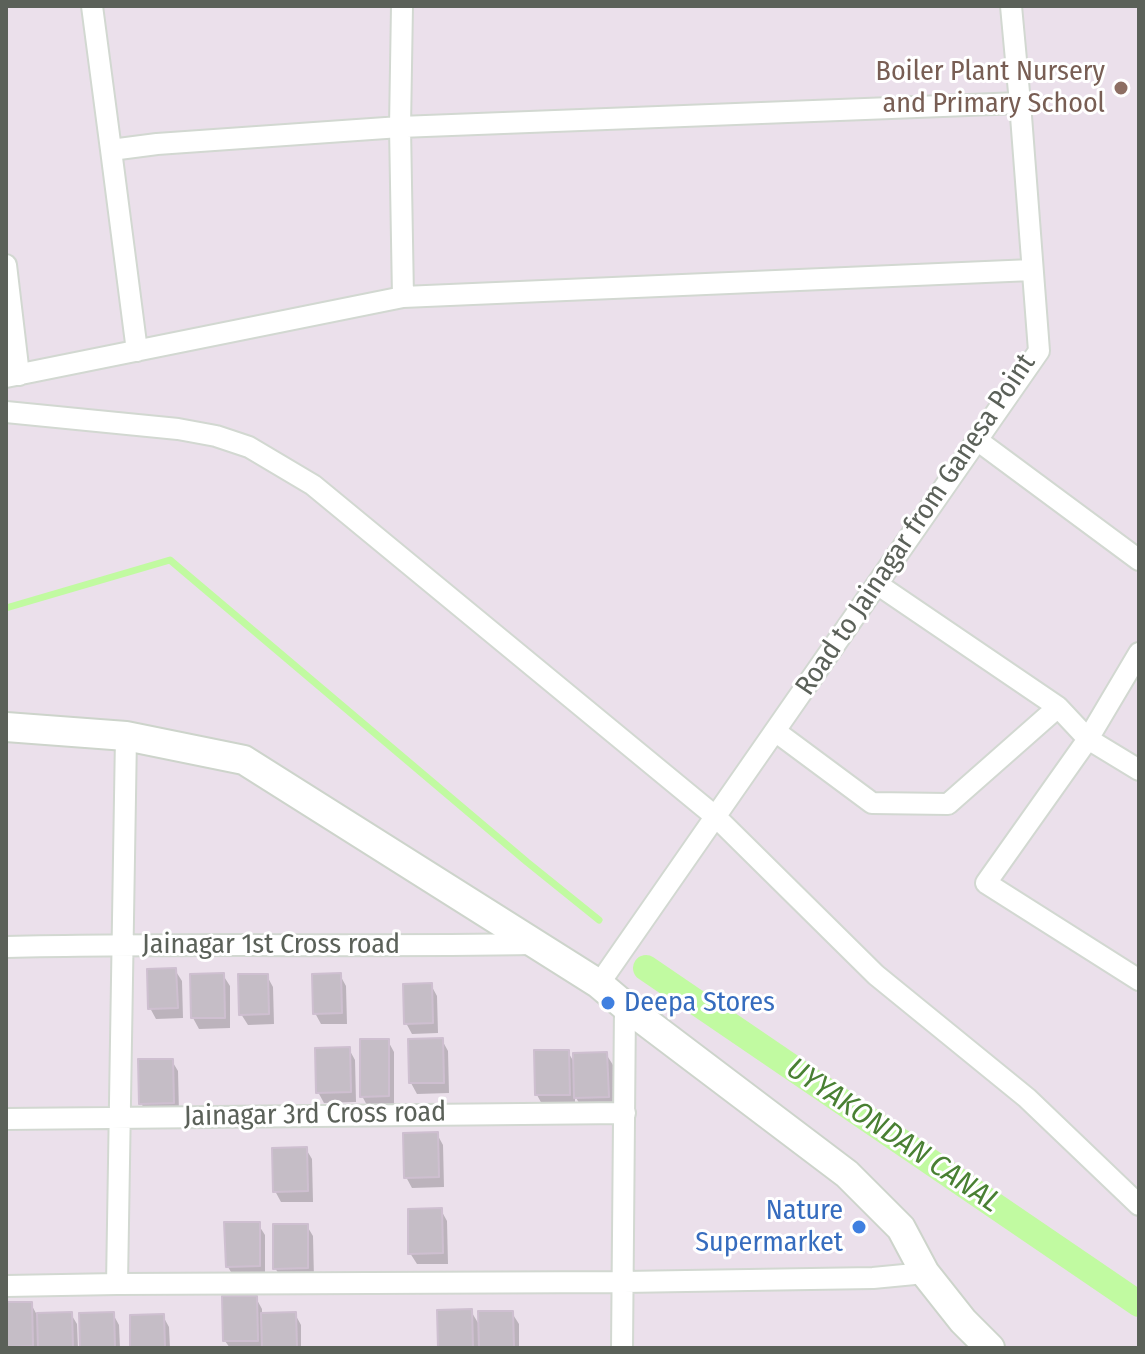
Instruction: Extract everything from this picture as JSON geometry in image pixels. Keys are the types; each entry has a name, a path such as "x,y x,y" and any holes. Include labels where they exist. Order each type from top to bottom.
{"street":[{"path":"92,6 137,351"},
{"path":"402,6 400,127 403,297"},
{"name":"Road to Jainagar from Ganesa Point","path":"599,984 1039,351 1011,6"},
{"path":"111,150 400,127 1020,103"},
{"path":"6,265 12,376 403,297 1032,270"},
{"path":"6,412 178,429 216,436 249,447 313,485 716,817 876,975 1027,1098 1139,1205"},
{"path":"977,440 1139,560"},
{"path":"877,584 1058,707 1088,739 1139,770"},
{"path":"1139,653 1088,739 986,883 1139,980"},
{"path":"775,731 872,803 948,804 1058,707"},
{"path":"6,727 126,736 244,760 599,984 847,1174 901,1228 925,1273 963,1321 990,1348"},
{"path":"117,1284 126,736"},
{"name":"Jainagar 1st Cross road","path":"6,947 535,944"},
{"path":"622,1348 625,1006"},
{"name":"Jainagar 3rd Cross road","path":"6,1119 625,1113"},
{"path":"6,1286 624,1282 873,1278 925,1273"}],"building":[{"path":"176,968 178,1008 148,1009 147,969"},
{"path":"224,973 225,1018 191,1018 190,974"},
{"path":"341,973 342,1013 313,1014 312,974"},
{"path":"238,974 268,974 269,1014 239,1015"},
{"path":"432,983 433,1023 404,1024 403,984"},
{"path":"443,1038 444,1083 409,1083 408,1039"},
{"path":"360,1039 389,1039 389,1096 360,1097"},
{"path":"350,1047 351,1092 316,1093 315,1048"},
{"path":"534,1050 569,1050 570,1095 535,1095"},
{"path":"607,1052 609,1097 574,1098 573,1053"},
{"path":"138,1059 173,1059 174,1103 139,1104"},
{"path":"438,1132 439,1177 404,1178 403,1133"},
{"path":"307,1147 308,1191 273,1192 272,1148"},
{"path":"442,1208 443,1253 408,1254 408,1209"},
{"path":"224,1222 260,1222 260,1266 226,1267"},
{"path":"273,1224 308,1224 308,1268 273,1269"},
{"path":"222,1296 257,1296 258,1341 223,1341"},
{"path":"6,1302 32,1302 33,1346 6,1347"},
{"path":"472,1309 473,1348 438,1348 437,1310"},
{"path":"478,1311 513,1311 514,1348 479,1348"},
{"path":"72,1312 73,1348 38,1348 37,1313"},
{"path":"114,1312 115,1348 80,1348 79,1313"},
{"path":"296,1312 297,1348 262,1348 261,1313"},
{"path":"164,1314 165,1348 130,1348 130,1315"}],"waterway":[{"path":"6,608 170,560 599,920"},
{"name":"UYYAKONDAN CANAL","path":"646,968 1139,1304"}],"place":[{"name":"Boiler Plant Nursery and Primary School","path":"1121,88"},
{"name":"Deepa Stores","path":"608,1003"},
{"name":"Nature Supermarket","path":"859,1227"}]}
